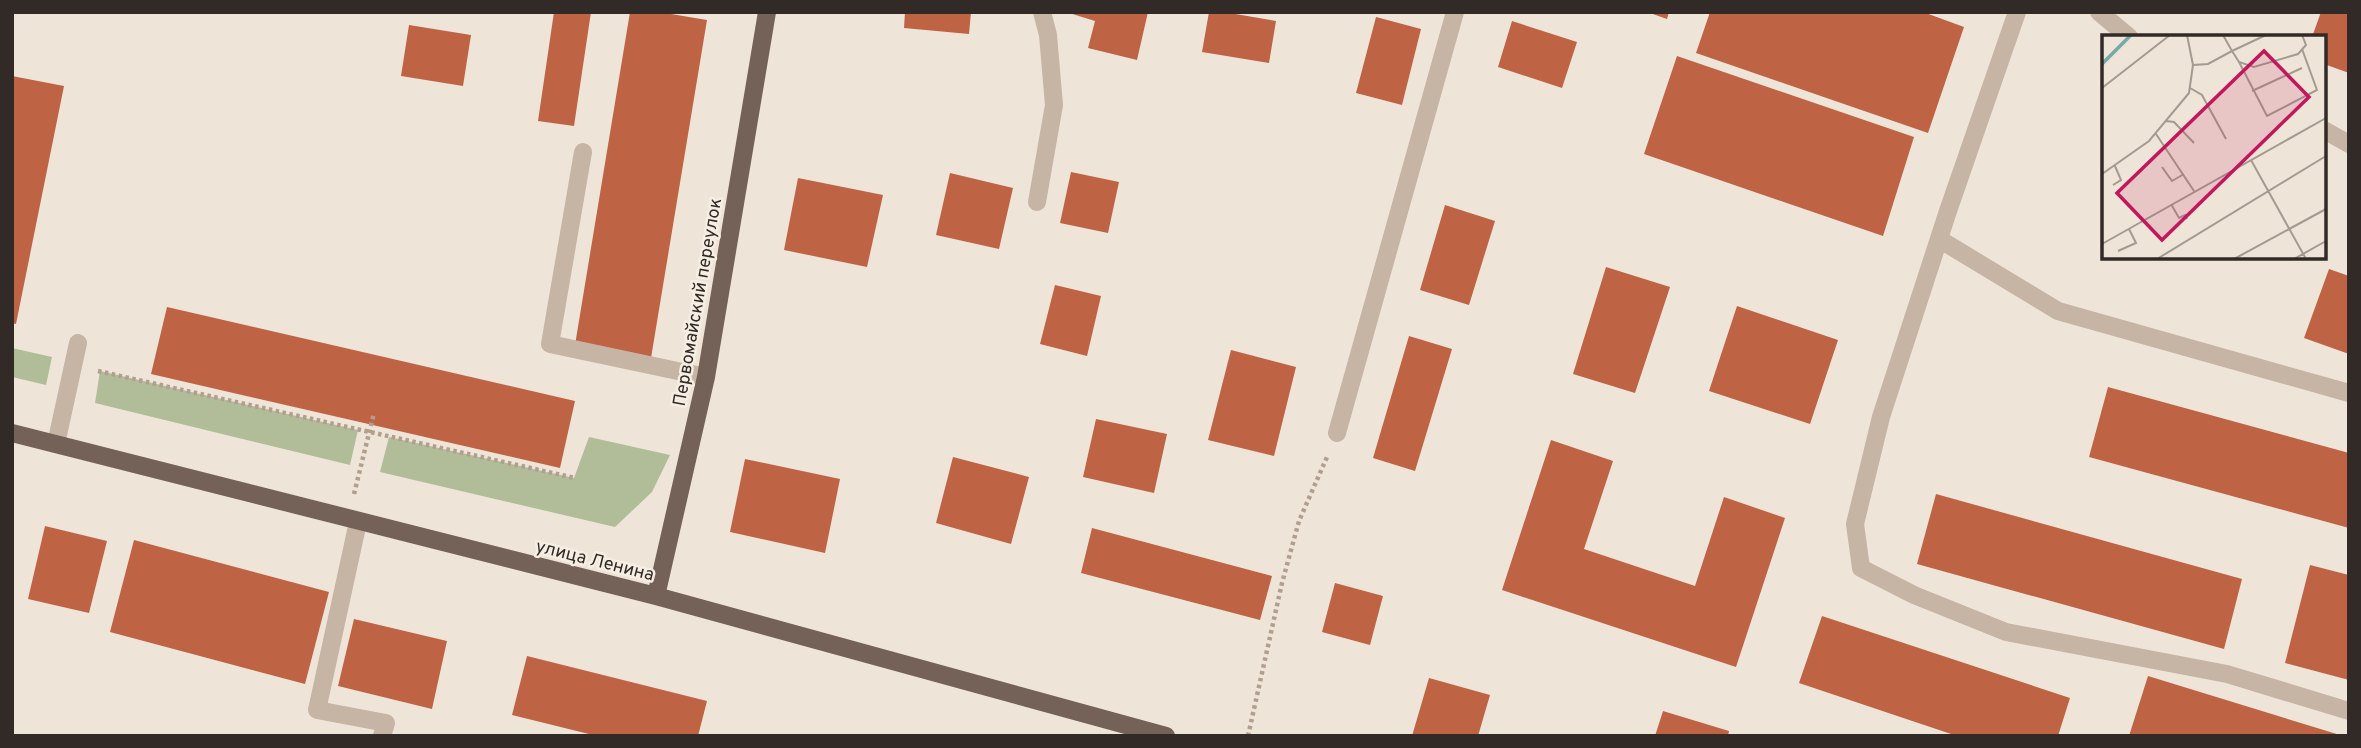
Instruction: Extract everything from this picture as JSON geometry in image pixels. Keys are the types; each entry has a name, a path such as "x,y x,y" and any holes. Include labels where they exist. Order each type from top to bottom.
{"main road":[{"name":"Первомайский переулок","path":"656,596 706,377 767,12"},
{"name":"улица Ленина","path":"12,433 656,596 1166,736"}],"street":[{"path":"1037,202 1054,104 1048,34 1042,12"},
{"path":"1337,433 1455,12"},
{"path":"2017,12 1881,417 1854,524 1861,568 1914,595 2006,632 2227,674 2349,711"},
{"path":"2099,12 2127,35"},
{"path":"2326,131 2349,144"},
{"path":"583,152 550,344 706,377"},
{"path":"1939,239 2058,311 2349,393"},
{"path":"56,444 78,343"},
{"path":"353,521 317,709 386,723 382,736"}],"path":[{"path":"74,365 575,478"},
{"path":"353,521 374,414"},
{"path":"1248,736 1282,583 1299,521 1337,433"}],"green space":[{"path":"12,348 52,357 46,385 12,377"},
{"path":"100,371 358,430 350,465 95,403"},
{"path":"389,437 574,478 589,437 670,455 652,492 615,527 380,472"}],"building":[{"path":"554,12 591,12 574,126 538,121"},
{"path":"630,12 659,12 707,20 651,358 575,345"},
{"path":"905,12 971,12 969,34 904,28"},
{"path":"1066,12 1148,12 1137,60 1088,48 1095,21"},
{"path":"1209,12 1276,21 1269,63 1202,52"},
{"path":"1647,12 1669,12 1667,19"},
{"path":"1710,12 1923,12 1964,27 1928,133 1696,53"},
{"path":"2321,12 2349,12 2349,73 2326,65 2326,35 2313,35"},
{"path":"1376,17 1421,29 1402,105 1356,93"},
{"path":"1512,21 1577,42 1562,88 1498,67"},
{"path":"409,25 471,35 463,86 401,76"},
{"path":"1677,56 1914,137 1883,236 1644,154"},
{"path":"12,76 64,86 16,324 12,323"},
{"path":"1071,172 1119,182 1108,233 1060,223"},
{"path":"950,173 1013,188 999,249 936,235"},
{"path":"798,178 883,195 867,267 784,250"},
{"path":"1445,205 1495,221 1469,305 1420,290"},
{"path":"1606,267 1670,287 1635,393 1573,374"},
{"path":"2329,269 2349,276 2349,354 2304,338"},
{"path":"1055,285 1101,296 1087,356 1040,344"},
{"path":"1737,306 1838,340 1810,424 1709,391"},
{"path":"167,307 575,401 560,468 151,374"},
{"path":"1409,336 1452,349 1415,471 1373,458"},
{"path":"1231,350 1296,367 1274,456 1208,440"},
{"path":"2108,387 2349,453 2349,528 2089,457"},
{"path":"1096,419 1167,434 1154,493 1083,477"},
{"path":"1551,440 1613,461 1584,549 1695,586 1724,497 1785,518 1736,667 1502,590"},
{"path":"953,457 1029,477 1011,544 936,523"},
{"path":"745,459 840,479 825,553 730,532"},
{"path":"1936,494 2242,579 2224,649 1917,564"},
{"path":"45,526 107,541 89,613 28,599"},
{"path":"1092,528 1272,576 1260,620 1081,573"},
{"path":"134,540 329,592 305,684 110,632"},
{"path":"2310,565 2349,575 2349,680 2285,663"},
{"path":"1335,583 1383,596 1370,645 1322,632"},
{"path":"1822,616 2070,698 2058,736 1957,736 1799,683"},
{"path":"354,619 447,641 432,709 338,686"},
{"path":"527,656 707,701 698,736 597,736 512,715"},
{"path":"2148,676 2340,735 2340,736 2129,736"},
{"path":"1429,678 1490,695 1478,736 1412,736"},
{"path":"1663,711 1729,731 1728,736 1655,736"}]}
